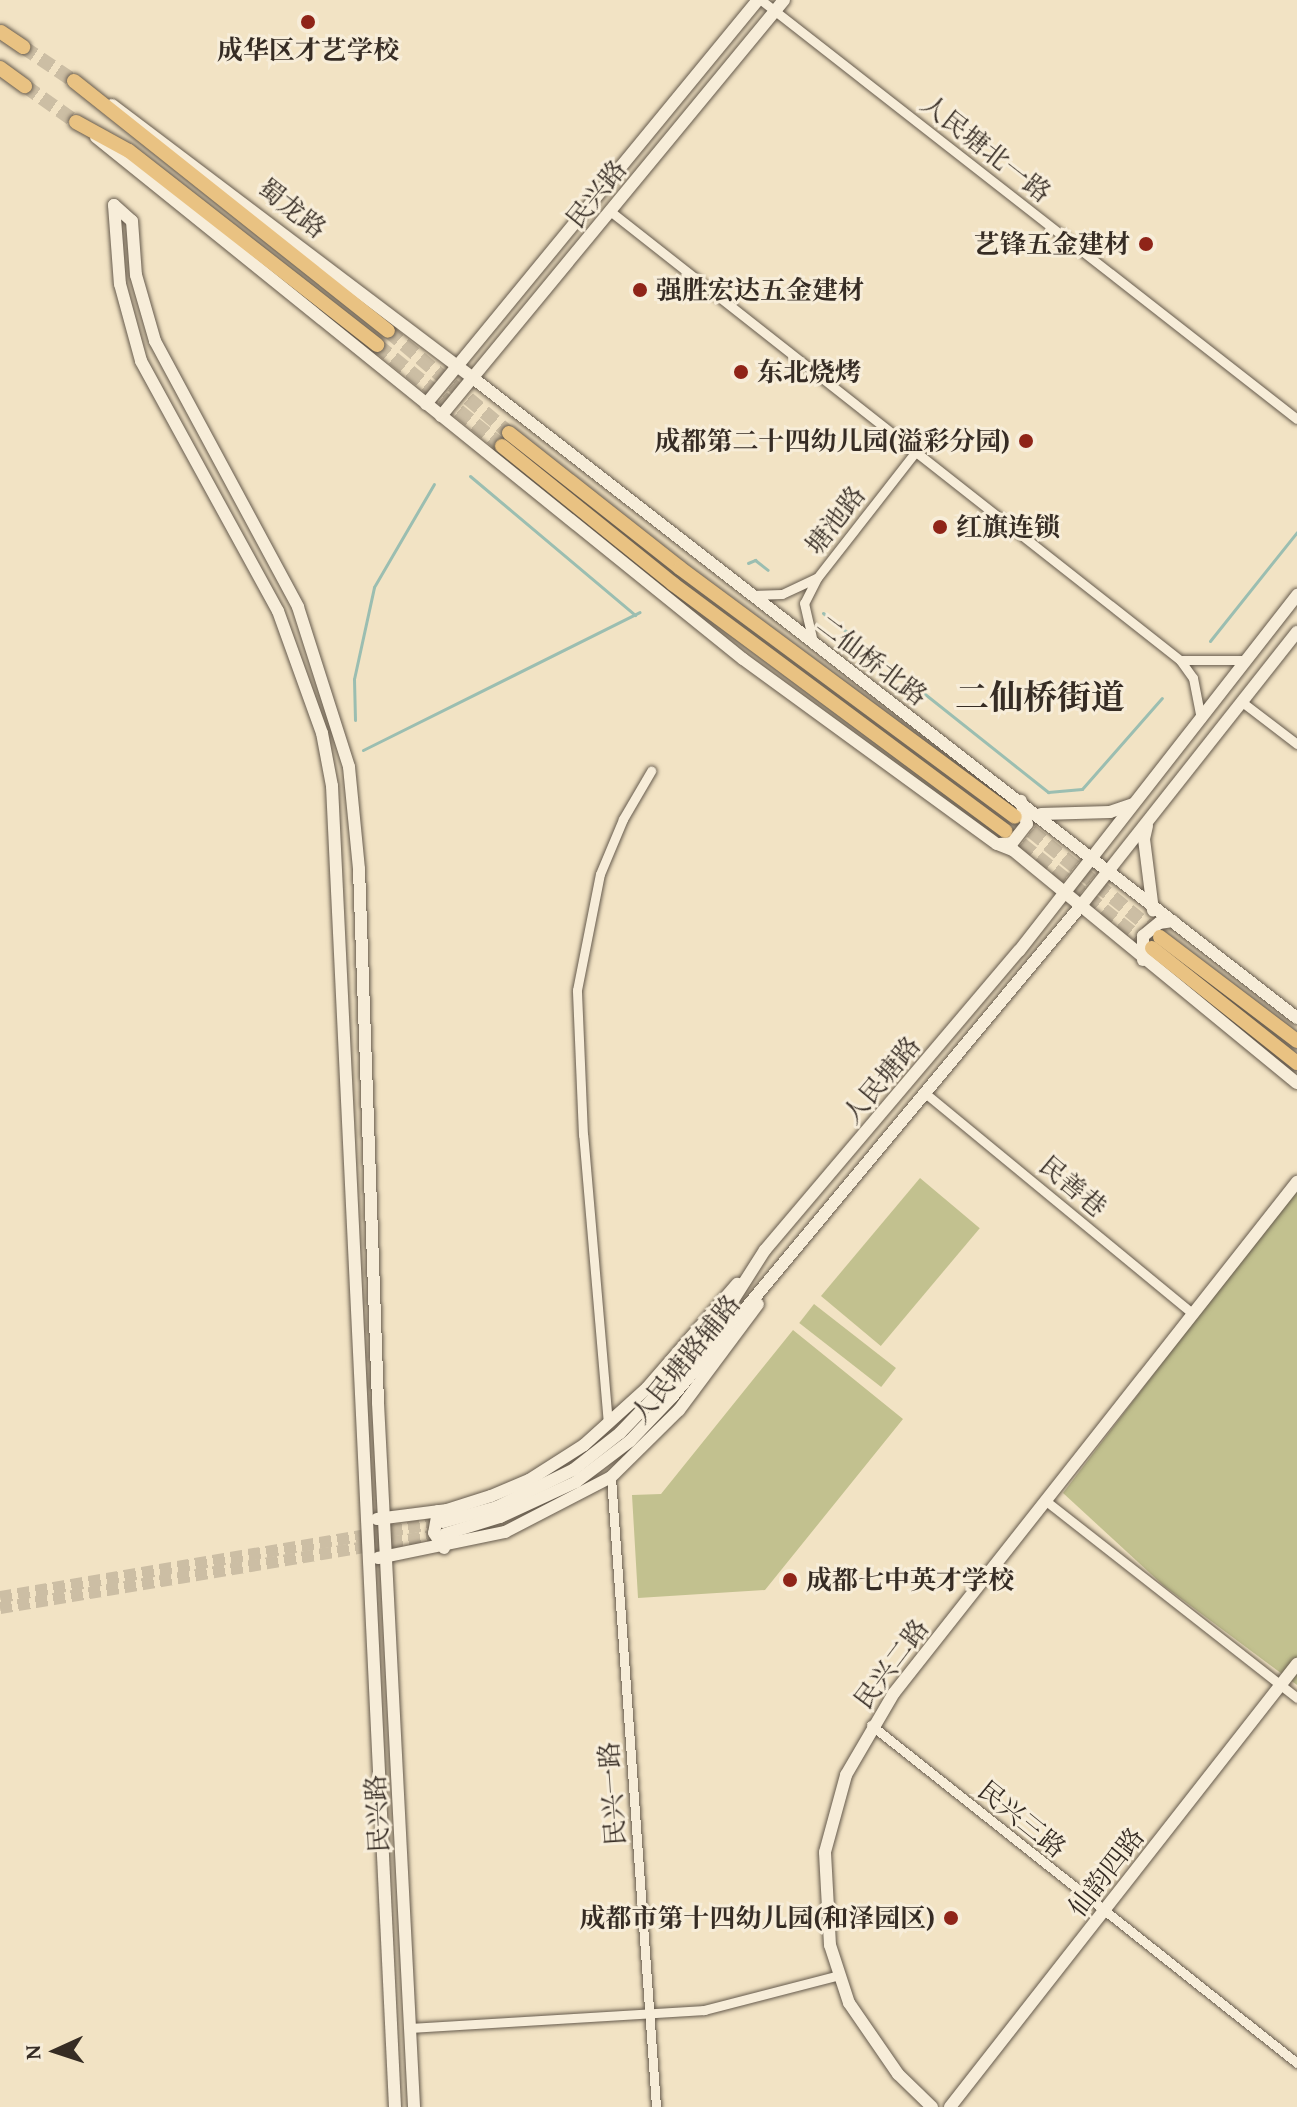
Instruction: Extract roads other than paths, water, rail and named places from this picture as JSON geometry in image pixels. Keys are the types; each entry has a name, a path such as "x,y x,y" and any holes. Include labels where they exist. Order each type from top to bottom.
{"main road":[{"name":"民兴路","path":"426,404 759,0"},
{"name":"民兴路","path":"441,416 784,0"},
{"path":"1,32 23,47"},
{"path":"0,68 25,86"},
{"name":"蜀龙路","path":"74,81 149,128 458,366"},
{"name":"蜀龙路","path":"93,93 128,129 388,331"},
{"path":"76,122 743,659 997,844 1013,850 1079,908 1152,948 1297,1041"},
{"path":"90,133 129,151 377,345"},
{"name":"民兴路","path":"395,2107 334,825 322,733 278,611 141,361 120,284 114,205 132,221 136,275 155,341 298,607 349,767 359,869 384,1518 414,2107"},
{"name":"二仙桥北路","path":"458,366 815,645 1039,814 1153,910 1173,921 1297,1018"},
{"path":"1005,831 673,584 506,439 1015,817"},
{"name":"人民塘路","path":"442,1523 530,1493 573,1470 620,1433 728,1308 765,1250 1136,803 1297,595"},
{"name":"人民塘路","path":"442,1523 537,1502 604,1462 672,1397 770,1285 1079,908 1297,632"},
{"path":"997,844 1012,843 1020,836 1027,815 1021,801"},
{"path":"1039,814 1110,812 1136,803"},
{"path":"1149,819 1144,839 1153,910"},
{"path":"1173,921 1159,923 1143,936 1152,948 1297,1083"},
{"path":"1152,948 1297,1063"},
{"name":"民兴二路","path":"932,2107 898,2074 866,2031 839,1975 827,1934 825,1852 842,1788 871,1725 1297,1182"},
{"name":"人民塘路辅路","path":"366,1519 442,1523 529,1480 608,1424 647,1388 765,1250"},
{"name":"人民塘路辅路","path":"367,1559 444,1548 505,1532 611,1477 679,1410 770,1285"},
{"path":"442,1523 434,1533 444,1548"},
{"name":"仙韵四路","path":"950,2107 1297,1664"},
{"path":"391,2029 410,2028"}],"street":[{"name":"人民塘北一路","path":"759,0 1297,419"},
{"path":"610,211 1180,660 1193,678 1201,719"},
{"name":"塘池路","path":"817,578 917,450"},
{"path":"751,595 782,594 817,578"},
{"path":"815,645 804,603 817,578"},
{"path":"1180,660 1246,660"},
{"path":"1242,702 1297,744"},
{"path":"608,1424 583,1135 577,990 600,874 623,819 651,771"},
{"name":"民善巷","path":"925,1093 1193,1314"},
{"name":"民兴一路","path":"611,1477 656,2107"},
{"path":"1046,1501 1297,1698"},
{"name":"民兴三路","path":"871,1725 1102,1912 1297,2063"},
{"path":"410,2028 704,2010 839,1975"}],"waterway":[{"path":"470,476 635,615"},
{"path":"355,720 354,679 374,587 434,484"},
{"path":"1210,641 1297,532"},
{"path":"748,563 755,560 768,570"},
{"path":"363,750 640,612"},
{"path":"823,613 1048,792 1082,789 1162,698"}],"tunnel":[{"path":"23,47 74,81"},
{"path":"25,86 76,122"},
{"path":"388,331 509,433"},
{"path":"377,345 502,446"},
{"path":"1015,818 1160,936"},
{"path":"1005,831 1151,948"},
{"path":"0,1597 443,1522"},
{"path":"0,1608 443,1534"}],"place":[{"name":"成华区才艺学校","path":"308,22"},
{"name":"艺锋五金建材","path":"1146,244"},
{"name":"强胜宏达五金建材","path":"640,290"},
{"name":"东北烧烤","path":"741,372"},
{"name":"成都第二十四幼儿园(溢彩分园)","path":"1026,441"},
{"name":"红旗连锁","path":"940,527"},
{"name":"成都七中英才学校","path":"790,1580"},
{"name":"成都市第十四幼儿园(和泽园区)","path":"951,1918"}],"district":[{"name":"二仙桥街道","path":"1040,697"}]}
